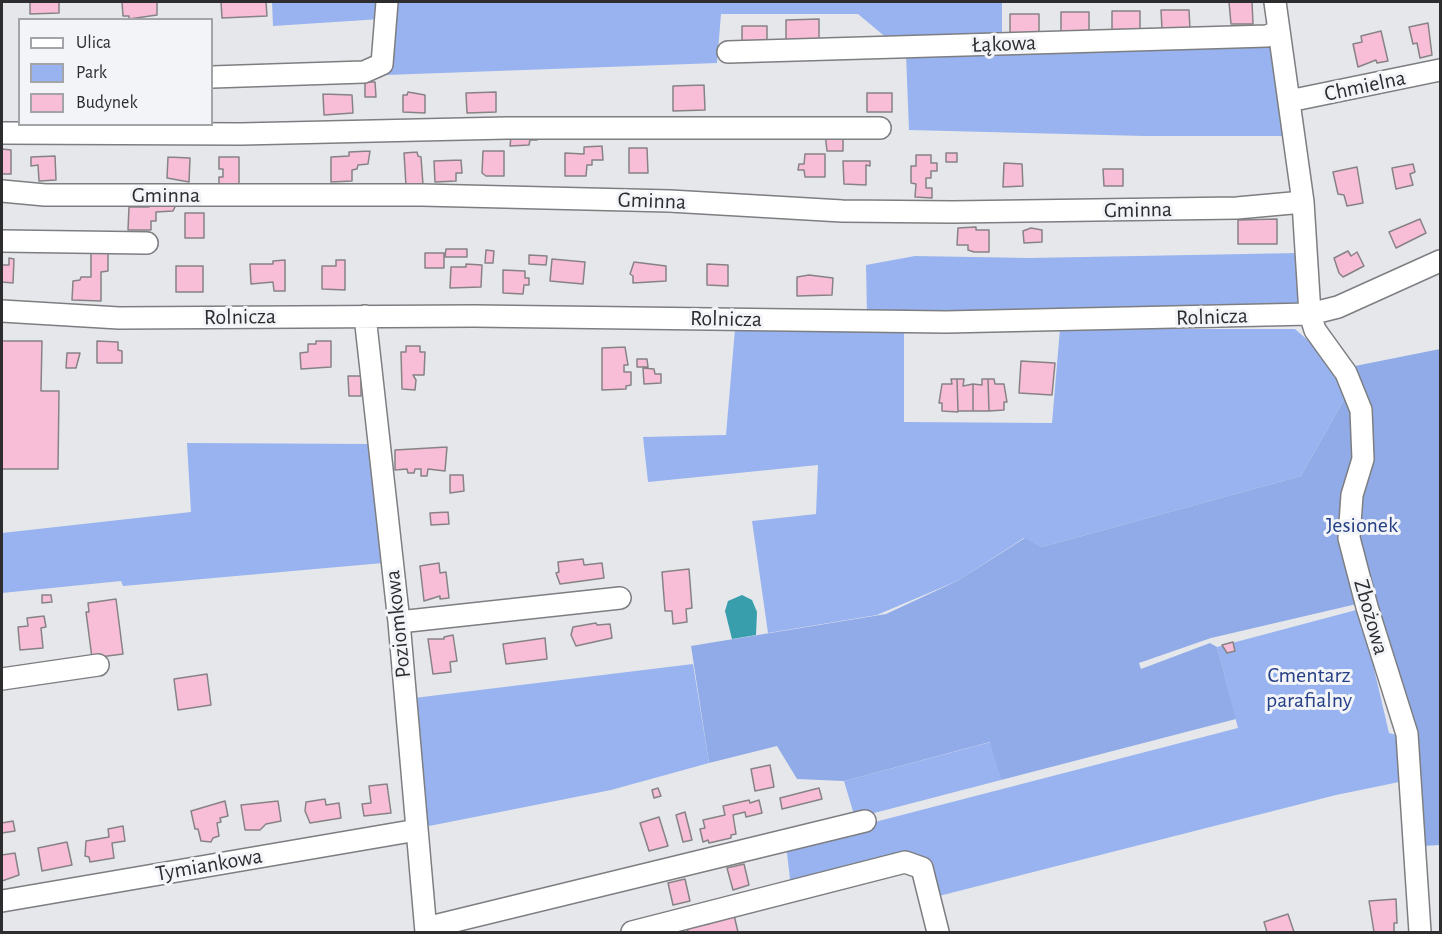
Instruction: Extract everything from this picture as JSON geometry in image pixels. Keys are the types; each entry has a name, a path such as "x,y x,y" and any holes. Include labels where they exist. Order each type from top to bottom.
{"street":[{"path":"213,77 364,72 381,64 387,2"},
{"path":"1275,2 1303,202 1310,314"},
{"name":"Łąkowa","path":"728,52 1267,36 1279,31"},
{"name":"Chmielna","path":"1289,101 1440,70"},
{"path":"2,133 241,134 507,128 880,128"},
{"name":"Gminna","path":"2,191 45,195 423,195 670,201 842,211 953,212 1237,208 1303,202"},
{"path":"2,242 147,243"},
{"name":"Rolnicza","path":"2,311 119,318 365,316 946,322 1310,314 1338,307 1440,261"},
{"name":"Zbożowa","path":"1310,314 1315,330 1346,374 1361,410 1363,459 1352,495 1349,538 1367,608 1407,734 1420,933"},
{"name":"Poziomkowa","path":"365,316 399,622 426,930"},
{"path":"399,622 620,598"},
{"path":"2,679 98,665"},
{"path":"426,930 865,821"},
{"name":"Tymiankowa","path":"2,901 417,830"},
{"path":"632,933 905,862 922,868 938,933"}],"green space":[{"path":"272,2 380,2 381,19 273,26"},
{"path":"391,2 1002,2 1002,36 1270,40 1283,136 1145,136 909,130 906,54 858,14 721,14 717,63 386,75"},
{"path":"1299,253 1301,297 1296,308 867,314 866,265 915,256 1030,258"},
{"path":"735,329 904,329 904,422 1052,423 1060,329 1295,329 1326,356 1347,394 1301,476 1042,547 1024,538 957,581 877,615 768,633 752,521 816,514 818,465 648,482 643,437 726,435"},
{"name":"Jesionek","path":"1440,349 1440,845 1422,846 1418,746 1361,603 1211,638 1139,663 1141,669 1210,643 1217,647 1236,719 1001,780 990,742 844,781 797,779 777,746 709,763 691,646 886,614 957,581 1025,538 1042,547 1301,476 1347,394 1350,367"},
{"path":"187,443 371,444 383,563 123,586 121,581 2,593 2,533 191,512"},
{"name":"Cmentarz parafialny","path":"1360,609 1389,733 1401,736 1404,781 1336,795 935,897 911,865 792,896 786,845 1238,728 1217,647"},
{"path":"693,664 709,763 611,790 424,827 414,698"},
{"path":"991,742 1001,780 855,818 844,781"}],"shaded area":[{"path":"742,595 752,600 757,612 756,635 732,639 725,611 728,601"}],"building":[{"path":"30,2 59,2 59,13 30,14"},
{"path":"122,2 157,2 157,15 136,18 123,16"},
{"path":"221,2 266,2 267,16 222,18"},
{"path":"1229,2 1252,2 1253,24 1231,24"},
{"path":"1161,10 1189,10 1190,29 1162,30"},
{"path":"1112,11 1140,11 1140,31 1112,31"},
{"path":"1061,12 1089,12 1089,32 1061,32"},
{"path":"1010,14 1039,14 1039,33 1010,34"},
{"path":"819,19 819,40 786,40 786,20"},
{"path":"1428,23 1432,55 1420,58 1417,43 1413,44 1409,27"},
{"path":"742,26 767,26 767,43 742,42"},
{"path":"1381,31 1388,61 1377,63 1376,60 1358,67 1353,44 1362,42 1361,36"},
{"path":"365,82 375,82 376,97 365,97"},
{"path":"704,85 705,110 673,111 673,86"},
{"path":"408,92 425,95 425,113 403,112 403,95 407,95"},
{"path":"496,92 496,112 467,113 466,93"},
{"path":"867,93 892,93 892,112 867,112"},
{"path":"323,94 352,95 353,113 324,115"},
{"path":"825,133 843,133 843,151 827,151"},
{"path":"511,136 537,136 537,140 530,140 529,145 510,146"},
{"path":"602,146 603,160 592,160 592,165 587,165 586,176 565,176 565,153 584,154 584,147"},
{"path":"629,148 647,148 648,173 629,173"},
{"path":"2,149 11,150 11,174 2,174"},
{"path":"370,151 368,164 358,165 357,169 352,170 352,181 331,182 331,157 349,156 349,152"},
{"path":"483,151 504,151 504,176 486,176 482,173"},
{"path":"417,152 421,157 423,185 406,186 404,153"},
{"path":"946,153 957,153 957,162 946,162"},
{"path":"805,154 825,154 825,177 805,177 804,170 798,170 799,164 804,164"},
{"path":"916,155 931,155 931,163 937,163 937,171 931,171 931,178 926,178 926,188 932,188 932,198 915,197 916,184 911,183 911,166 916,166"},
{"path":"55,156 56,180 39,181 38,165 31,166 31,157"},
{"path":"168,157 190,158 189,182 167,178"},
{"path":"219,157 239,157 239,186 219,186 219,177 223,177 223,169 219,169"},
{"path":"461,160 462,173 456,173 456,181 435,182 434,161"},
{"path":"843,161 870,161 870,166 866,165 866,185 844,184"},
{"path":"1004,163 1022,164 1023,186 1003,187"},
{"path":"1413,164 1415,172 1410,174 1413,185 1396,189 1392,168"},
{"path":"1357,167 1363,203 1347,206 1344,195 1338,194 1333,172"},
{"path":"1103,169 1123,169 1123,186 1104,186"},
{"path":"149,197 176,205 173,211 156,212 156,221 151,221 151,230 128,230 129,207 149,207"},
{"path":"185,213 204,213 204,238 185,238"},
{"path":"1277,219 1277,244 1238,244 1238,220"},
{"path":"1420,219 1426,233 1396,248 1389,232"},
{"path":"976,227 976,230 989,230 989,252 974,252 968,250 968,245 957,245 958,228"},
{"path":"1031,228 1042,230 1042,242 1024,243 1023,231"},
{"path":"91,246 108,247 108,271 101,272 101,301 72,300 73,281 80,280 81,277 91,277"},
{"path":"446,249 467,249 467,257 445,257"},
{"path":"486,250 494,251 493,263 485,263"},
{"path":"1348,251 1351,256 1357,252 1364,266 1343,277 1339,273 1334,258"},
{"path":"425,253 444,253 444,268 425,268"},
{"path":"529,255 547,256 546,265 529,264"},
{"path":"9,258 14,259 13,283 2,282 2,265 9,265"},
{"path":"552,259 585,262 583,284 550,281"},
{"path":"285,260 285,291 274,291 273,282 251,284 250,264 273,264 273,261"},
{"path":"336,260 345,260 345,290 322,289 322,266 336,266"},
{"path":"634,262 666,266 666,281 633,283 633,276 630,274"},
{"path":"466,264 482,265 481,287 450,288 451,267 466,267"},
{"path":"707,264 728,265 728,286 707,285"},
{"path":"176,266 203,266 203,292 176,292"},
{"path":"503,270 525,271 525,278 529,278 529,285 524,285 523,294 503,293"},
{"path":"809,275 833,278 832,295 797,296 797,277"},
{"path":"2,341 42,341 41,391 59,391 58,469 2,469"},
{"path":"97,341 118,342 118,350 122,351 122,363 97,363"},
{"path":"316,341 331,341 331,367 301,369 300,353 308,352 308,344 316,344"},
{"path":"406,346 420,346 420,352 425,352 424,375 413,375 416,380 415,390 402,389 401,352 406,352"},
{"path":"625,347 628,365 624,365 624,372 631,372 631,385 626,386 626,389 602,390 602,348"},
{"path":"67,353 80,353 76,368 66,368"},
{"path":"637,359 647,359 648,367 637,367"},
{"path":"1021,361 1055,363 1052,395 1019,393"},
{"path":"643,368 654,369 655,374 661,374 661,383 644,384"},
{"path":"348,376 361,376 361,396 349,396"},
{"path":"951,379 957,379 958,412 942,411 942,403 939,403 942,384 952,384"},
{"path":"957,379 964,379 963,386 973,384 973,411 958,411"},
{"path":"982,379 988,379 989,411 973,411 973,384 982,385"},
{"path":"988,379 994,379 995,384 1004,384 1007,402 1004,402 1004,410 989,411"},
{"path":"447,447 445,471 428,469 427,476 421,476 421,469 415,469 414,473 408,473 407,469 395,470 395,450"},
{"path":"450,475 463,475 464,491 450,493"},
{"path":"448,512 449,524 431,525 430,513"},
{"path":"583,559 584,565 602,563 604,578 560,584 556,573 559,572 558,562"},
{"path":"439,563 440,573 446,572 449,598 440,599 440,596 424,601 420,566"},
{"path":"689,569 692,608 686,609 687,622 673,624 672,611 665,611 662,572"},
{"path":"42,595 51,595 52,602 42,603"},
{"path":"116,599 123,654 92,658 86,612 89,612 88,603"},
{"path":"44,616 46,627 41,628 43,648 20,650 18,627 28,626 27,618"},
{"path":"596,623 597,625 610,624 612,638 576,646 571,635 573,627"},
{"path":"453,635 457,661 450,662 451,672 433,674 428,639 444,639 444,637"},
{"path":"545,638 547,659 506,664 503,644"},
{"path":"1233,642 1235,651 1227,653 1222,645"},
{"path":"207,674 211,705 178,710 174,679"},
{"path":"770,765 774,787 755,791 751,769"},
{"path":"387,784 391,813 364,816 362,804 371,803 369,786"},
{"path":"658,788 661,796 654,798 652,790"},
{"path":"819,788 822,799 782,809 780,798"},
{"path":"325,799 326,805 339,803 341,818 310,823 305,811 306,802"},
{"path":"749,800 750,803 759,800 762,813 746,817 745,812 733,815 736,834 731,835 731,838 709,843 708,840 703,842 700,829 705,828 703,820 725,815 723,806"},
{"path":"225,801 228,816 220,818 221,822 217,823 219,836 213,838 211,842 201,841 198,829 195,829 191,811"},
{"path":"278,801 281,821 266,824 260,830 245,830 241,805"},
{"path":"685,812 692,840 683,842 676,815"},
{"path":"659,817 668,846 649,851 640,823"},
{"path":"13,821 15,831 2,833 2,823"},
{"path":"123,826 125,841 112,843 114,858 90,862 89,857 85,856 86,841 109,837 108,829"},
{"path":"67,842 72,865 42,871 38,848"},
{"path":"15,853 19,875 2,881 2,855"},
{"path":"744,864 749,885 733,890 727,868"},
{"path":"685,879 690,901 673,905 668,883"},
{"path":"1396,899 1397,923 1394,923 1394,932 1374,932 1369,901"},
{"path":"1288,914 1294,932 1267,932 1264,922"},
{"path":"734,915 738,932 688,932 687,927 709,924 709,922"}]}
